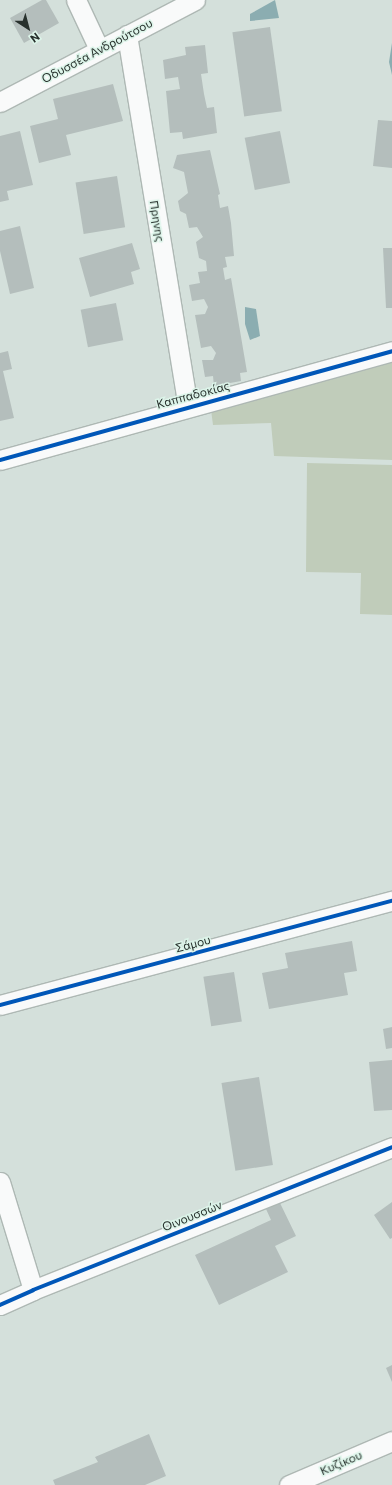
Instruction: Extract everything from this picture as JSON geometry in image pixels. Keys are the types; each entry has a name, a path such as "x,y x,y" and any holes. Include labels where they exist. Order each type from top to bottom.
{"street":[{"path":"76,0 99,49"},
{"name":"Οδυσσέα Ανδρούτσου","path":"0,102 194,0"},
{"name":"Πρηνης","path":"127,35 188,406"},
{"name":"Καππαδοκίας","path":"0,460 188,406 392,351"},
{"name":"Σάμου","path":"0,1005 392,901"},
{"name":"Οινουσσών","path":"0,1305 33,1290 392,1147"},
{"path":"0,1182 33,1290"},
{"name":"Κυζίκου","path":"290,1485 392,1441"}],"green space":[{"path":"392,348 392,460 274,456 271,423 213,425 210,402"},
{"path":"307,463 392,465 392,615 360,614 361,573 306,572"}],"water":[{"path":"275,0 279,18 250,21 250,14"},
{"path":"392,43 392,75 389,62"},
{"path":"245,307 256,309 260,336 250,340 245,324"}],"building":[{"path":"42,0 46,0 59,23 24,43 10,18"},
{"path":"270,27 282,111 244,116 232,32"},
{"path":"205,45 208,73 201,74 207,108 214,107 217,133 183,139 182,132 170,133 166,91 180,89 178,77 165,79 163,60 186,55 185,47"},
{"path":"113,84 123,121 66,135 71,155 39,163 30,126 58,119 53,99"},
{"path":"378,120 392,121 392,168 373,166"},
{"path":"20,131 33,185 7,191 9,200 0,202 0,136"},
{"path":"280,131 290,183 255,190 245,138"},
{"path":"210,150 220,194 218,195 220,208 228,206 231,223 234,256 225,257 227,267 223,268 225,280 231,278 247,372 240,373 241,381 214,386 213,376 205,377 202,360 213,360 216,353 211,346 201,348 195,315 205,314 208,307 204,299 192,301 189,285 200,283 198,272 207,271 206,261 199,258 196,242 203,237 197,227 189,228 186,214 180,211 178,201 188,193 184,172 173,168 177,155"},
{"path":"117,176 125,227 84,234 76,183"},
{"path":"20,226 34,288 10,294 0,251 0,231"},
{"path":"132,243 140,269 131,272 134,284 90,297 79,258"},
{"path":"383,248 392,248 392,308 386,308"},
{"path":"116,303 123,340 88,347 81,310"},
{"path":"8,351 12,369 3,371 14,418 0,421 0,353"},
{"path":"352,941 357,971 344,973 348,995 269,1009 262,973 288,968 285,953"},
{"path":"234,972 242,1021 211,1026 203,977"},
{"path":"392,1027 392,1048 386,1049 383,1029"},
{"path":"392,1060 392,1110 374,1111 369,1062"},
{"path":"259,1077 273,1165 235,1171 221,1083"},
{"path":"392,1202 392,1238 390,1239 374,1215"},
{"path":"280,1203 296,1236 275,1246 288,1272 219,1305 195,1255 271,1220 266,1209"},
{"path":"392,1365 392,1382 386,1368"},
{"path":"149,1434 166,1476 145,1485 55,1485 53,1480 98,1462 95,1457"}],"cycle path":[{"path":"0,460 392,351"},
{"path":"0,1005 392,901"},
{"path":"0,1305 33,1290 392,1147"}]}
